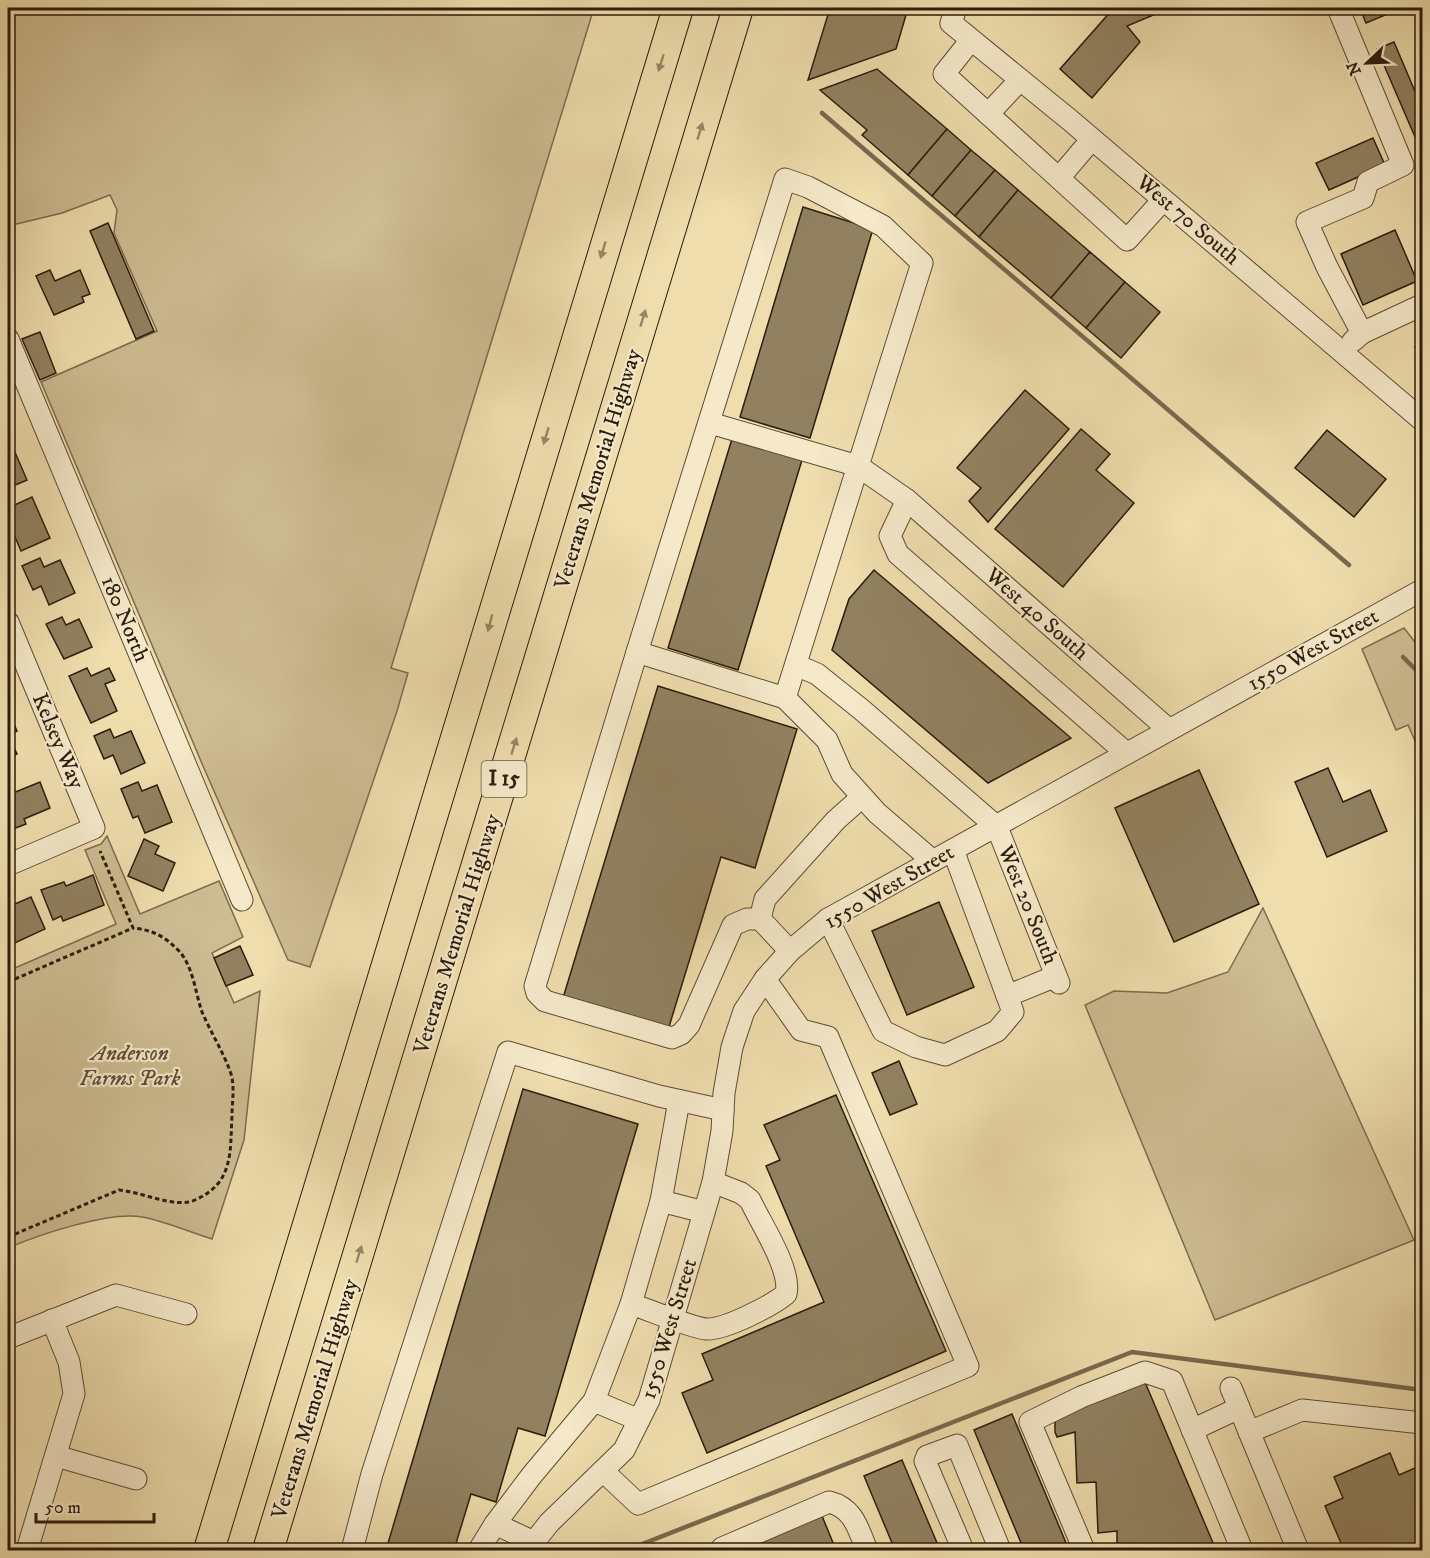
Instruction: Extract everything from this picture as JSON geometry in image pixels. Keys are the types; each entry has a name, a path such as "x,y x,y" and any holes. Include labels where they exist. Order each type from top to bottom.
{"highway":[{"name":"I 15","path":"209,1551 678,8"},
{"name":"Veterans Memorial Highway","path":"268,1551 738,8"}],"street":[{"path":"1338,8 1403,165 1368,182 1364,198 1307,222 1327,267 1362,333"},
{"name":"West 70 South","path":"953,15 971,40 1092,139 1422,420"},
{"path":"971,40 944,74 1127,240 1163,200"},
{"path":"988,114 1020,80"},
{"path":"1059,178 1092,139"},
{"path":"785,698 922,263 883,226 807,187 785,179 535,986 537,993 545,1001 672,1038 681,1034 689,1025 733,925 747,919 760,919 790,951"},
{"path":"1342,351 1362,333 1422,305"},
{"name":"180 North","path":"8,339 242,900"},
{"name":"West 40 South","path":"710,423 858,466 907,500 1168,729"},
{"path":"907,500 890,537 898,554 1125,753"},
{"name":"1550 West Street","path":"531,1546 624,1450 649,1400 713,1182 732,1047 744,1011 765,979 790,951 828,919 1422,590"},
{"name":"Kelsey Way","path":"8,622 94,828 8,865"},
{"path":"637,652 785,698 827,740 842,774 862,797 877,813 933,861"},
{"path":"796,665 817,674 862,710 997,827"},
{"path":"760,919 765,899 836,820 862,797"},
{"name":"West 20 South","path":"997,827 1058,980 1007,996"},
{"path":"828,919 883,1031 916,1047 945,1055 997,1031 1013,1012 952,850"},
{"path":"603,1471 638,1504 968,1366 828,1037 801,1030 765,979"},
{"path":"352,1551 372,1474 508,1052 679,1101 723,1110"},
{"path":"479,1551 495,1524 532,1475 594,1401 631,1304 661,1201 679,1101"},
{"path":"631,1304 705,1329 723,1325 777,1302 786,1294 789,1284 784,1270 750,1200 741,1193 713,1182"},
{"path":"661,1201 704,1212"},
{"path":"8,1338 116,1295 186,1314"},
{"path":"27,1551 74,1394 69,1362 52,1320"},
{"path":"1084,1551 1030,1422 1081,1397 1145,1372 1172,1381 1242,1551"},
{"path":"1231,1388 1298,1551"},
{"path":"594,1401 639,1420"},
{"path":"1192,1430 1239,1408"},
{"path":"1249,1432 1302,1410 1422,1423"},
{"path":"963,1551 925,1461 927,1456 957,1445 1000,1551"},
{"path":"56,1456 136,1479"},
{"path":"723,1551 722,1548 829,1502 840,1504 853,1516 867,1551"},
{"path":"495,1524 531,1546"}],"path":[{"path":"100,852 133,928"},
{"path":"8,982 133,928 152,930 178,950 186,962 202,1011 230,1074 233,1088 230,1163 217,1187 194,1201 176,1204 139,1192 119,1190 8,1237"}],"green space":[{"path":"8,8 594,8 391,668 408,673 397,711 310,967 288,960 203,766 41,382 157,331 114,233 117,210 110,195 62,213 8,226"},
{"path":"1404,628 1422,651 1422,757 1408,725 1396,730 1362,649"},
{"name":"Anderson Farms Park","path":"107,836 140,914 219,881 243,937 212,953 234,1003 260,991 244,1140 212,1239 159,1221 128,1216 111,1217 74,1225 8,1248 8,971 116,924 85,850 101,844"},
{"path":"1263,908 1414,1240 1215,1320 1085,1005 1114,991 1167,993 1228,972"}],"building":[{"path":"830,8 908,8 896,49 808,80"},
{"path":"1117,8 1170,8 1127,26 1140,42 1092,98 1060,69 1112,10"},
{"path":"1360,8 1393,8 1395,11 1366,23"},
{"path":"1394,42 1422,108 1422,153 1377,49"},
{"path":"877,69 947,129 908,175 862,135 867,130 820,90"},
{"path":"947,129 971,150 932,196 908,175"},
{"path":"1373,138 1385,165 1329,190 1316,163"},
{"path":"971,150 995,170 955,216 932,196"},
{"path":"995,170 1018,190 979,237 955,216"},
{"path":"1018,190 1090,252 1051,298 979,237"},
{"path":"803,207 873,229 810,438 740,417"},
{"path":"108,223 154,331 136,339 90,231"},
{"path":"1395,230 1417,281 1363,305 1341,254"},
{"path":"1090,252 1125,282 1086,328 1051,298"},
{"path":"50,270 55,281 80,270 90,294 82,297 84,302 54,315 36,276"},
{"path":"1125,282 1160,312 1121,358 1086,328"},
{"path":"40,332 56,373 40,380 22,339"},
{"path":"1422,344 1422,362 1415,347"},
{"path":"1025,390 1069,429 988,522 969,501 981,488 957,468"},
{"path":"1081,429 1110,454 1096,470 1134,503 1063,587 995,529"},
{"path":"1327,430 1386,479 1354,517 1295,468"},
{"path":"732,439 802,460 738,670 668,648"},
{"path":"11,443 27,480 8,488 8,445"},
{"path":"32,497 50,538 21,551 10,525 8,526 8,508"},
{"path":"40,558 44,567 60,560 75,593 49,605 41,586 33,590 22,566"},
{"path":"874,570 1071,738 988,783 832,650 849,599"},
{"path":"62,617 66,625 79,619 92,647 64,659 46,624"},
{"path":"87,668 91,676 109,668 115,680 105,684 117,711 91,723 69,676"},
{"path":"658,686 797,729 755,868 721,857 668,1030 563,998"},
{"path":"8,710 17,731 8,735"},
{"path":"110,729 114,738 131,731 145,763 121,774 113,755 104,759 94,736"},
{"path":"8,735 17,754 8,758"},
{"path":"1328,768 1343,802 1370,790 1387,831 1327,857 1295,782"},
{"path":"1199,770 1259,904 1174,942 1115,808"},
{"path":"40,782 50,808 24,819 26,824 8,831 8,795"},
{"path":"138,782 142,791 157,785 172,822 145,833 138,816 133,818 121,789"},
{"path":"144,839 159,846 155,854 175,863 163,891 128,876"},
{"path":"93,875 104,905 63,921 61,916 53,920 41,890 64,882 66,886"},
{"path":"31,897 45,929 8,946 8,907"},
{"path":"939,902 974,987 907,1015 872,931"},
{"path":"240,946 253,975 226,986 214,958"},
{"path":"899,1061 917,1104 890,1115 872,1073"},
{"path":"523,1089 638,1124 545,1436 518,1428 496,1502 471,1494 454,1550 386,1550"},
{"path":"836,1095 946,1351 707,1453 682,1393 713,1380 702,1354 824,1302 766,1166 780,1160 764,1125"},
{"path":"1142,1375 1216,1550 1117,1550 1117,1531 1098,1533 1096,1482 1077,1483 1075,1432 1057,1437 1055,1412"},
{"path":"1012,1414 1069,1550 1024,1550 974,1430"},
{"path":"1390,1453 1399,1475 1422,1465 1422,1545 1414,1548 1415,1550 1344,1550 1325,1506 1343,1498 1334,1477"},
{"path":"902,1460 940,1550 895,1550 864,1476"},
{"path":"820,1511 836,1550 738,1550"}],"waterway":[{"path":"822,113 1349,565"},
{"path":"1403,657 1422,676"},
{"path":"627,1550 1132,1352 1422,1390"}]}
